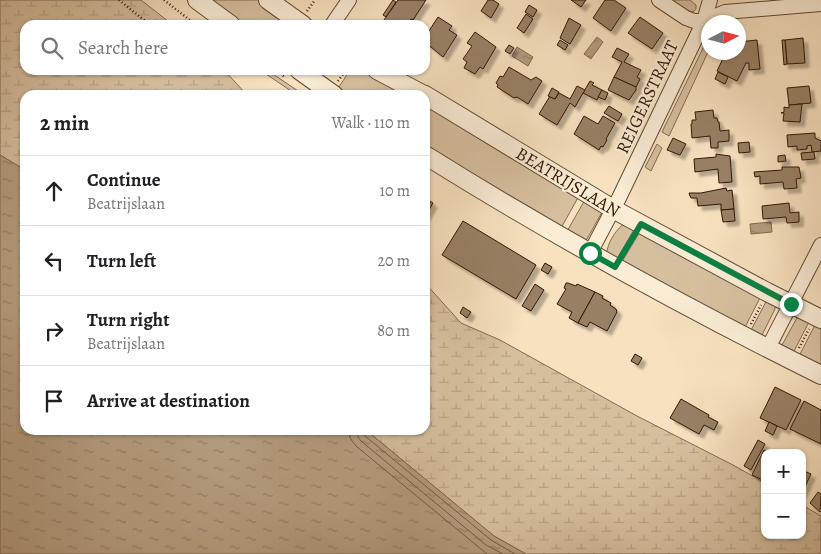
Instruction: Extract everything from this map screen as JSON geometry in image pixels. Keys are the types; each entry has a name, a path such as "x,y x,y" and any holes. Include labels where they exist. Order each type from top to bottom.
{"street":[{"path":"197,0 224,20"},
{"path":"268,0 305,18"},
{"path":"335,20 349,0"},
{"path":"659,0 686,18 701,20"},
{"name":"REIGERSTRAAT","path":"706,15 710,0"},
{"path":"717,15 725,12 821,4"},
{"name":"REIGERSTRAAT","path":"590,253 614,209 701,26"},
{"path":"306,75 327,90"},
{"name":"BEATRIJSLAAN","path":"387,75 415,90"},
{"name":"BEATRIJSLAAN","path":"430,98 614,209 767,292 818,317"},
{"path":"430,158 615,267 821,375"},
{"path":"768,348 821,245"}],"path":[{"path":"119,0 144,20"},
{"path":"164,0 190,20"},
{"path":"305,18 315,0"},
{"path":"615,267 641,224"},
{"path":"744,336 767,292"},
{"path":"793,361 818,317"}],"green space":[{"path":"0,0 141,0 167,20 20,20 20,75 229,75 242,90 20,90 20,167 0,155"},
{"path":"204,0 260,0 289,20 231,20"},
{"path":"672,0 690,0 696,5 696,9 693,12 689,11"},
{"path":"701,52 701,60 704,60 669,136 662,132"},
{"path":"267,75 274,75 297,90 290,90"},
{"path":"347,75 374,75 399,90 337,90"},
{"path":"430,108 580,194 560,230 430,149"},
{"path":"657,144 662,148 651,171 645,167"},
{"path":"586,198 602,212 584,241 566,233"},
{"path":"625,223 635,228 615,262 607,257 609,243 615,233"},
{"path":"641,230 762,294 743,331 620,265"},
{"path":"430,289 461,323 500,340 637,416 761,481 761,539 806,539 806,507 821,516 821,554 526,554 494,536 372,435 430,435"},
{"path":"768,298 775,305 775,309 762,335 759,337 749,334"},
{"path":"798,316 810,320 792,355 783,349 782,345"},
{"path":"816,323 821,325 821,369 798,358"}],"water":[{"path":"597,37 603,42 591,59 584,54"},
{"path":"517,47 533,57 528,66 512,56"},
{"path":"0,155 20,167 20,435 372,435 494,536 526,554 0,554"},
{"path":"771,222 772,232 751,234 750,224"}],"building":[{"path":"393,0 396,2 386,17 383,15"},
{"path":"398,0 426,0 413,20 384,20"},
{"path":"488,0 493,0 499,4 491,18 481,11"},
{"path":"571,0 586,0 581,7"},
{"path":"605,0 614,0 626,8 611,31 593,18"},
{"path":"529,5 537,10 533,17 525,12"},
{"path":"526,14 533,19 524,33 517,28"},
{"path":"438,17 452,26 449,30 457,35 443,57 430,46 430,29"},
{"path":"640,17 663,33 652,49 628,33"},
{"path":"569,18 581,25 570,44 560,38"},
{"path":"475,32 496,47 483,69 480,67 475,74 464,68 467,62 463,59 472,46 467,43"},
{"path":"803,38 805,63 787,64 785,40"},
{"path":"560,40 568,45 565,50 557,45"},
{"path":"757,40 760,69 749,70 749,63 746,63 737,81 717,71 722,60 746,60 746,41"},
{"path":"782,40 785,40 787,64 784,65"},
{"path":"509,45 514,48 510,54 505,51"},
{"path":"617,48 629,54 624,62 641,70 637,77 640,79 636,87 614,77 622,62 612,57"},
{"path":"509,67 531,80 536,77 542,81 528,104 497,87 496,83 500,76 503,77"},
{"path":"718,72 728,77 725,84 715,79"},
{"path":"614,77 636,87 629,100 608,90"},
{"path":"590,81 594,83 592,85 602,90 597,100 583,93"},
{"path":"577,86 585,90 575,107 570,103 557,125 539,114 550,96 555,99 559,93 570,99"},
{"path":"809,86 811,103 789,105 787,88"},
{"path":"552,88 559,92 555,99 548,96"},
{"path":"602,90 608,93 605,100 598,97"},
{"path":"802,104 800,122 783,121 784,113 781,113 784,112 784,107 789,108 789,105"},
{"path":"609,106 622,114 618,121 604,113"},
{"path":"713,110 714,118 717,118 719,122 720,131 729,130 729,141 718,142 718,148 711,148 710,136 692,138 691,124 692,120 696,120 695,112"},
{"path":"584,116 598,124 603,116 615,123 603,147 601,146 599,150 574,134"},
{"path":"815,133 815,138 821,141 821,151 812,152 811,145 807,146 807,149 797,150 797,146 788,147 787,135"},
{"path":"673,138 686,144 680,155 667,150"},
{"path":"749,142 750,152 739,153 738,143"},
{"path":"814,152 815,159 802,160 801,153"},
{"path":"716,154 730,156 732,182 719,183 718,169 695,172 694,159 716,157"},
{"path":"785,155 786,161 778,162 778,156"},
{"path":"782,167 799,167 801,178 796,179 797,188 784,189 783,182 760,184 760,176 755,177 754,172 782,170"},
{"path":"726,188 727,191 732,190 734,209 721,210 721,204 698,206 697,198 691,198 689,193 701,193"},
{"path":"789,203 790,213 799,212 799,222 787,223 786,217 763,219 762,206"},
{"path":"734,209 735,221 723,222 721,210"},
{"path":"463,221 536,265 516,299 442,255"},
{"path":"545,263 552,267 548,274 541,270"},
{"path":"566,283 576,286 577,284 595,292 578,323 569,318 572,312 557,304 566,289 564,288"},
{"path":"535,284 544,290 531,311 522,306"},
{"path":"595,292 611,303 610,305 617,312 607,331 590,322 587,327 578,323"},
{"path":"463,307 471,312 467,318 460,313"},
{"path":"635,354 642,358 638,365 631,361"},
{"path":"775,387 801,400 786,430 760,418"},
{"path":"681,399 718,422 714,430 704,425 699,434 670,418"},
{"path":"804,401 821,410 821,444 790,429"},
{"path":"769,422 777,426 773,435 765,431"},
{"path":"758,440 765,444 751,470 744,466"},
{"path":"761,456 761,479 752,475"},
{"path":"806,472 811,474 806,485"},
{"path":"818,492 821,494 820,512 810,503"}],"route":[{"path":"590,253 615,267 641,224 791,304"}]}
